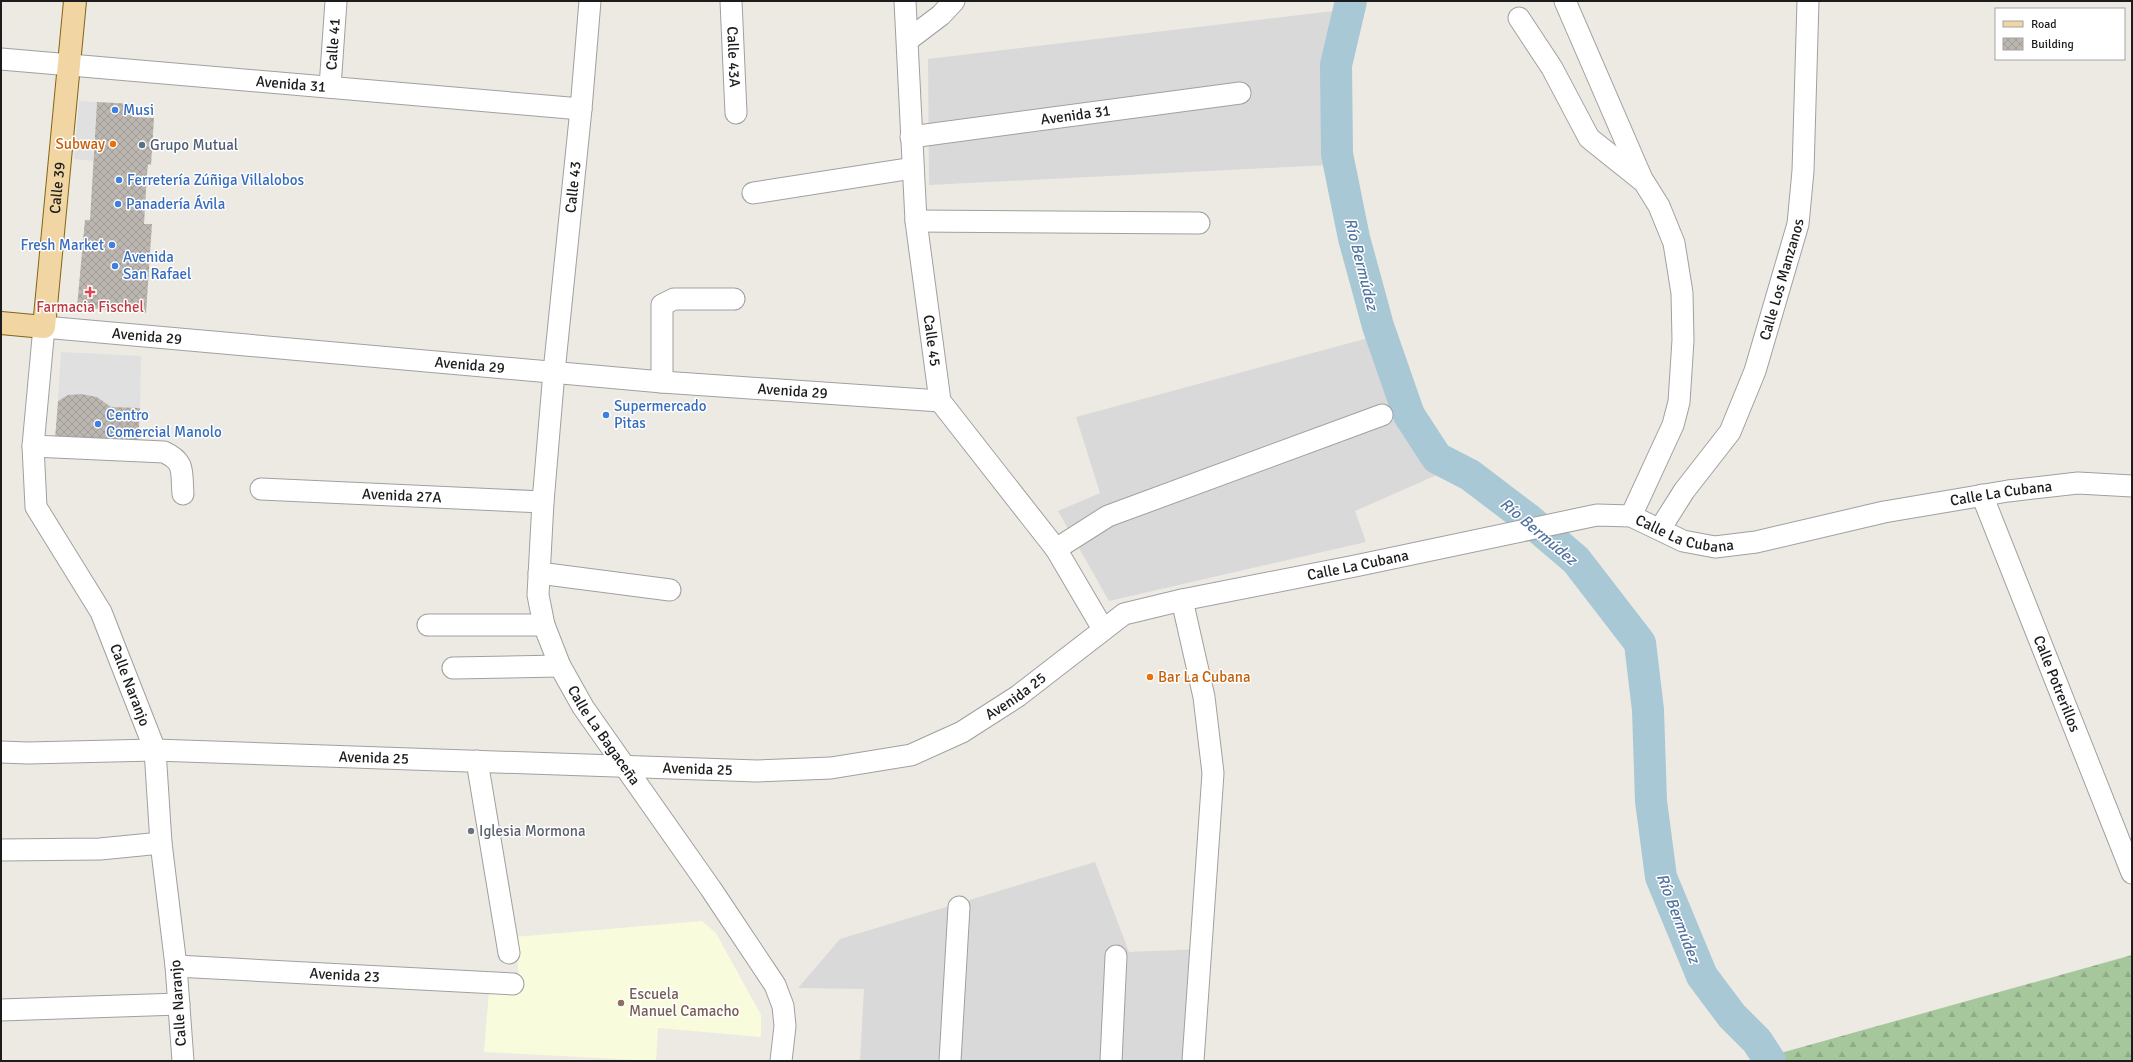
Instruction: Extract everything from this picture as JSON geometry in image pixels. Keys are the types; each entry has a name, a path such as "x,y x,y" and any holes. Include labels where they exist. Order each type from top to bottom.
{"main road":[{"name":"Calle 39","path":"44,327 75,1"},
{"name":"Avenida 29","path":"1,324 44,327"}],"street":[{"name":"Calle 41","path":"330,87 336,1"},
{"name":"Calle 43","path":"554,372 581,109 590,1"},
{"name":"Calle 43A","path":"730,1 736,113"},
{"name":"Calle 45","path":"905,1 916,221 940,401"},
{"path":"908,40 941,15 954,1"},
{"path":"1565,1 1644,182 1659,206 1674,243 1682,293 1683,340 1679,402 1673,425 1630,516"},
{"name":"Calle Los Manzanos","path":"1660,529 1684,491 1730,432 1754,372 1798,224 1803,170 1808,1"},
{"path":"1520,18 1552,68 1589,138 1644,182"},
{"name":"Avenida 31","path":"1,58 581,109"},
{"name":"Avenida 31","path":"911,137 1240,94"},
{"path":"753,193 913,168"},
{"path":"916,221 1199,223"},
{"path":"662,382 662,305 674,299 734,299"},
{"name":"Avenida 29","path":"44,327 662,382 940,401"},
{"name":"Calle Naranjo","path":"44,327 33,446 36,507 101,612 156,750 161,843 180,1004 183,1061"},
{"name":"Calle La Bagaceña","path":"554,372 543,502 538,595 544,625 560,666 583,708 626,766 775,985 783,1006 785,1020 781,1061"},
{"path":"940,401 1056,549 1103,629"},
{"path":"1056,549 1108,516 1382,415"},
{"path":"33,446 164,452 176,458 181,467 183,494"},
{"name":"Calle La Cubana","path":"1103,629 1124,614 1182,600 1597,515 1630,516 1683,541 1715,547 1756,542 1884,512 1982,495 2078,483 2132,486"},
{"name":"Avenida 27A","path":"261,489 543,502"},
{"name":"Calle Potrerillos","path":"1982,495 2132,873"},
{"path":"539,573 670,590"},
{"path":"1182,600 1204,697 1213,773 1193,1061"},
{"path":"428,625 544,625"},
{"name":"Avenida 25","path":"1,752 28,753 156,750 757,771 816,769 890,760 911,755 962,732 1018,696 1103,629"},
{"path":"453,668 560,666"},
{"path":"477,761 509,953"},
{"path":"1,850 100,849 161,843"},
{"path":"950,1061 960,907"},
{"path":"1111,1061 1116,956"},
{"name":"Avenida 23","path":"176,966 513,984"},
{"path":"1,1010 180,1004"}],"shaded area":[{"path":"1342,10 1327,43 1325,88 1328,165 929,185 928,59"},
{"path":"79,101 97,102 93,161 74,159"},
{"path":"1372,337 1398,418 1439,474 1355,511 1366,542 1109,601 1058,511 1100,493 1076,417"},
{"path":"61,352 141,356 140,408 111,407 97,397 81,394 68,395 58,401"},
{"path":"1095,862 1129,952 1202,949 1200,1061 860,1061 864,989 798,988 840,939"},
{"name":"Escuela Manuel Camacho","path":"702,921 716,933 761,1015 761,1037 658,1028 656,1061 484,1052 489,991 521,990 514,937"}],"green space":[{"path":"2132,955 2132,1061 1752,1061"}],"building":[{"path":"97,102 134,104 133,117 154,118 151,165 148,164 147,174 144,224 152,224 146,313 77,307 85,220 90,220"},
{"name":"Centro Comercial Manolo","path":"81,394 97,397 111,407 140,408 138,446 55,439 58,401 68,395"}],"waterway":[{"name":"Río Bermúdez","path":"1351,1 1336,65 1337,154 1354,238 1378,326 1409,415 1437,458 1470,475 1528,519 1576,560 1640,643 1648,710 1651,801 1661,877 1702,976 1732,1016 1757,1041 1770,1061"}],"place":[{"name":"Musi","path":"115,110"},
{"name":"Subway","path":"113,144"},
{"name":"Grupo Mutual","path":"142,145"},
{"name":"Ferretería Zúñiga Villalobos","path":"119,180"},
{"name":"Panadería Ávila","path":"118,204"},
{"name":"Fresh Market","path":"112,245"},
{"name":"Avenida San Rafael","path":"115,266"},
{"name":"Farmacia Fischel","path":"90,292"},
{"name":"Supermercado Pitas","path":"606,415"},
{"name":"Centro Comercial Manolo","path":"98,424"},
{"name":"Bar La Cubana","path":"1150,677"},
{"name":"Iglesia Mormona","path":"471,831"},
{"name":"Escuela Manuel Camacho","path":"621,1003"}]}
